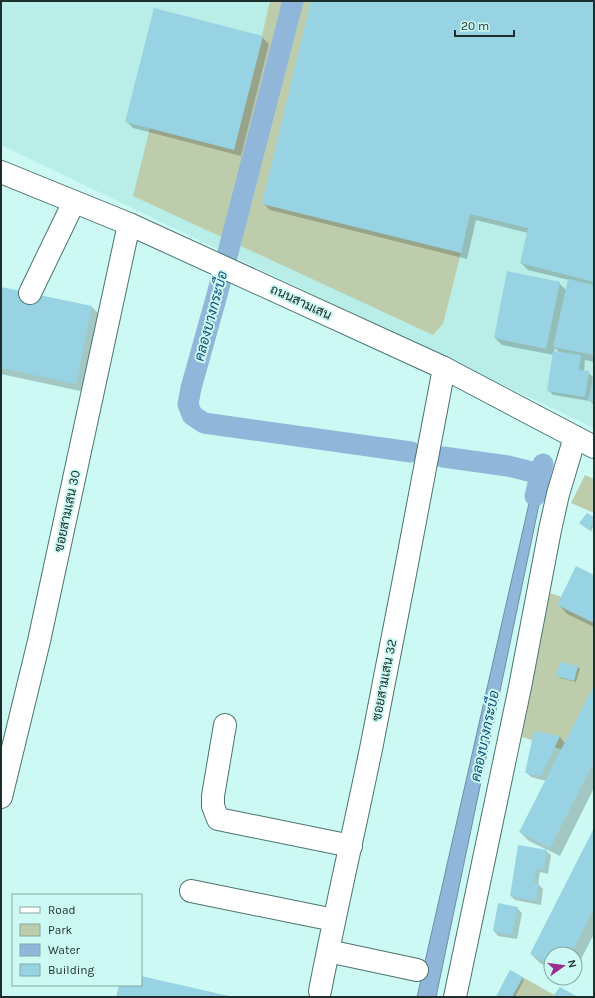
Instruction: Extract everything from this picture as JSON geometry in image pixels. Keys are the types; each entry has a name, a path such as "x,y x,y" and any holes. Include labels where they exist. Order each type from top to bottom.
{"street":[{"name":"ถนนสามเสน","path":"1,172 129,224 444,368 594,447"},
{"path":"30,293 74,202"},
{"name":"ซอยสามเสน 30","path":"1,797 39,641 129,224"},
{"name":"ซอยสามเสน 32","path":"320,991 351,846 444,368"},
{"path":"455,997 520,687 550,530 558,494 575,437"},
{"path":"225,725 213,796 213,806 218,818 351,846"},
{"path":"191,891 334,920"},
{"path":"328,951 417,970"}],"shaded area":[{"path":"1,1 594,1 594,428 1,145"}],"green space":[{"path":"270,1 311,1 461,253 443,324 433,335 133,196 150,128 262,36"},
{"path":"585,475 594,479 594,513 571,503"},
{"path":"550,593 585,605 594,618 594,693 567,751 522,737"},
{"path":"510,970 558,997 496,997"}],"water":[{"path":"537,468 546,471 436,997 417,997"}],"building":[{"path":"311,1 594,1 594,282 520,263 528,228 470,214 461,253 262,204"},
{"path":"154,8 263,36 234,150 125,122"},
{"path":"507,271 560,282 546,349 494,338"},
{"path":"568,279 594,285 594,355 553,347"},
{"path":"1,287 92,306 76,384 1,368"},
{"path":"553,351 581,355 579,370 589,371 585,397 547,391"},
{"path":"594,380 594,402 588,400"},
{"path":"587,513 594,517 594,521 589,530 579,523"},
{"path":"576,566 594,575 594,623 557,605"},
{"path":"560,662 578,666 574,681 556,676"},
{"path":"594,685 594,762 550,848 519,832"},
{"path":"534,731 560,736 541,776 525,773"},
{"path":"594,828 594,908 575,946 543,946 543,961 530,954"},
{"path":"518,845 547,850 544,870 536,868 534,882 539,883 536,901 510,896"},
{"path":"498,903 518,907 512,935 493,931"},
{"path":"510,970 523,977 512,997 496,997"},
{"path":"142,976 229,996 229,997 116,997 119,986 142,986"},
{"path":"560,987 578,997 558,997 554,995"}],"waterway":[{"name":"คลองบางกระบือ","path":"293,1 188,404 192,415 204,423 411,452"},
{"name":"คลองบางกระบือ","path":"443,457 508,466 540,474"},
{"name":"คลองบางกระบือ","path":"535,496 543,464"}]}
